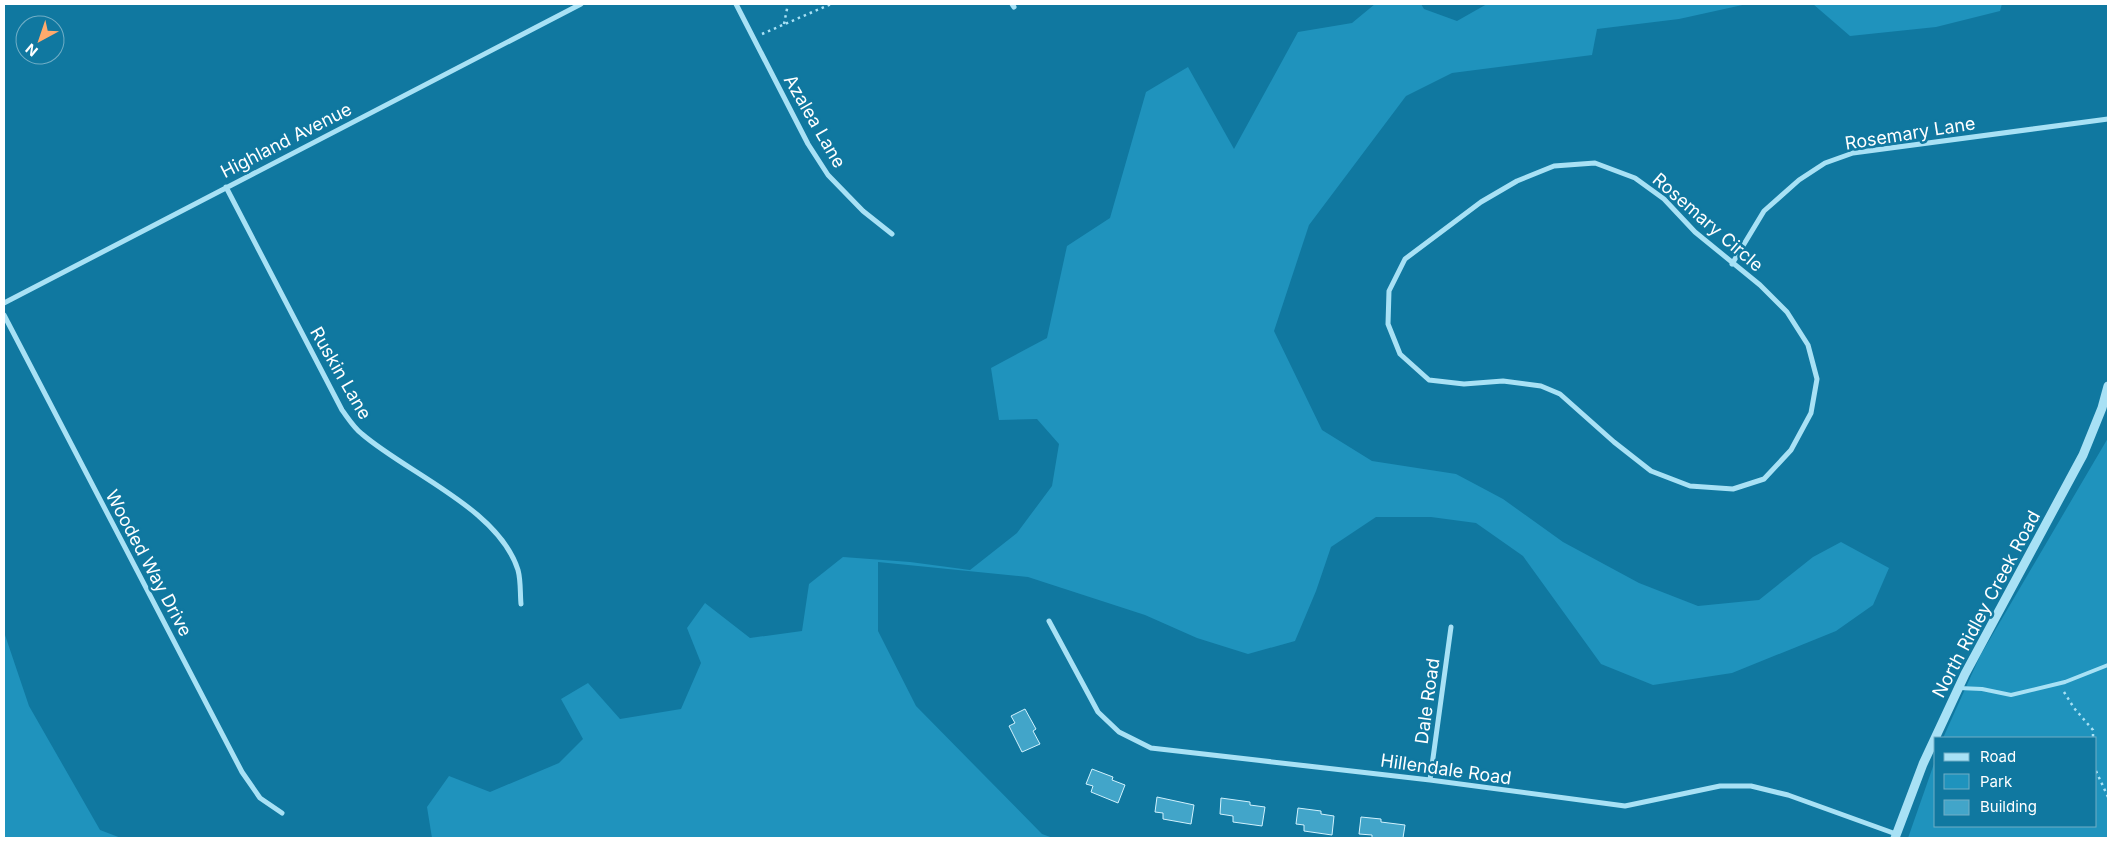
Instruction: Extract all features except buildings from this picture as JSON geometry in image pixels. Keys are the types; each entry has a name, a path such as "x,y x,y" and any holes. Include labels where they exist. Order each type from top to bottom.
{"street":[{"name":"Highland Avenue","path":"4,303 581,4"},
{"name":"Azalea Lane","path":"736,4 808,144 828,175 864,211 892,234"},
{"name":"Rosemary Lane","path":"1732,264 1764,211 1799,180 1825,163 1853,153 2108,120"},
{"name":"Rosemary Circle","path":"1595,163 1635,178 1664,199 1695,232 1732,264 1760,285 1787,312 1808,345 1817,379 1811,413 1791,450 1764,479 1733,489 1690,486 1651,471 1614,442 1560,394 1541,386 1503,381 1464,384 1429,380 1400,354 1388,324 1389,291 1405,259 1481,202 1517,181 1554,166 1595,163"},
{"name":"Ruskin Lane","path":"226,187 342,410 360,433 447,491 480,517 505,545 518,570 521,604"},
{"name":"Wooded Way Drive","path":"4,315 242,772 260,798 282,814"},
{"name":"North Ridley Creek Road","path":"1936,737 1959,688 2010,589 2083,455 2102,408 2108,386"},
{"name":"Hillendale Road","path":"1049,620 1098,712 1119,732 1151,748 1430,780 1625,806 1720,786 1751,786 1788,795 1895,836"},
{"name":"Dale Road","path":"1430,780 1451,627"},
{"name":"North Ridley Creek Road","path":"1895,836 1934,742"}],"lane":[{"path":"1959,688 1982,689 2011,695 2059,683 2108,665"}],"path":[{"path":"784,24 788,4"},
{"path":"753,38 831,4"},
{"path":"2059,683 2074,708 2093,730 2093,737"},
{"path":"2097,773 2108,797"}],"green space":[{"path":"1375,4 1421,4 1424,9 1457,21 1487,4 1747,4 1679,19 1597,29 1592,55 1452,73 1406,96 1309,225 1274,331 1322,430 1372,461 1456,474 1503,499 1563,542 1639,583 1698,606 1759,600 1813,557 1841,542 1889,568 1873,605 1836,631 1732,673 1653,685 1601,664 1523,556 1476,523 1431,517 1376,517 1331,547 1316,591 1295,641 1248,654 1197,638 1145,615 1028,577 878,562 878,631 916,706 1042,834 1053,838 432,838 427,807 449,776 490,792 559,763 583,739 561,699 588,683 620,719 681,709 701,663 687,628 705,603 750,638 802,631 809,584 843,557 910,562 970,570 1017,533 1052,486 1059,444 1037,419 999,420 991,368 1047,338 1067,246 1110,218 1146,92 1188,67 1234,149 1298,32 1352,23"},
{"path":"1813,4 2002,4 2000,11 1936,27 1850,36"},
{"path":"2108,438 2108,838 1908,838 1934,764 1934,827 2097,827 2097,737 1943,737 1980,656"},
{"path":"4,632 29,706 100,830 121,838 4,838"}]}
